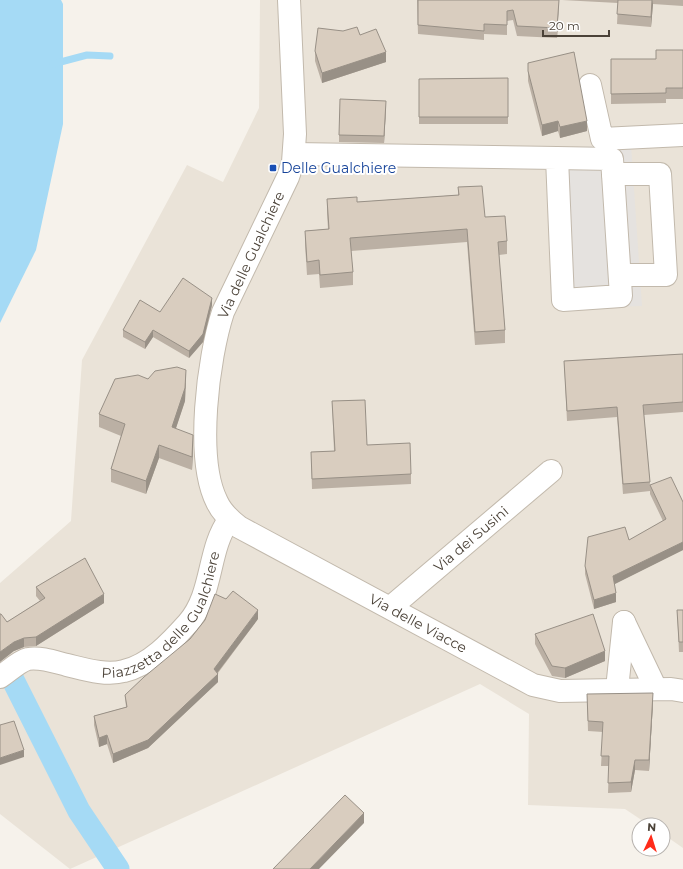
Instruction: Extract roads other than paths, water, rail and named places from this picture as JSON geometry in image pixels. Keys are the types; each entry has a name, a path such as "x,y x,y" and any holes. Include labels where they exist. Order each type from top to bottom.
{"street":[{"name":"Via delle Gualchiere","path":"229,520 220,508 213,494 208,471 206,440 209,387 217,332 226,305 288,178 294,154 296,134 289,0"},
{"path":"590,85 602,139 683,135"},
{"path":"294,154 557,158 612,159 621,296 563,300 557,158"},
{"path":"613,174 660,174 666,274 620,275"},
{"name":"Via dei Susini","path":"391,607 552,471"},
{"name":"Via delle Viacce","path":"229,520 533,685 560,691 617,689 683,691"},
{"name":"Piazzetta delle Gualchiere","path":"0,677 27,660 40,659 100,672 123,672 141,664 166,647 189,621 204,593 218,540 222,530 229,520"},
{"path":"617,689 624,622 656,689"}],"water":[{"path":"0,0 61,0 63,4 63,124 36,250 0,323"}],"waterway":[{"path":"53,64 87,55 110,56"},
{"path":"13,680 79,811 118,869"}],"place":[{"name":"Delle Gualchiere","path":"273,168"}]}
